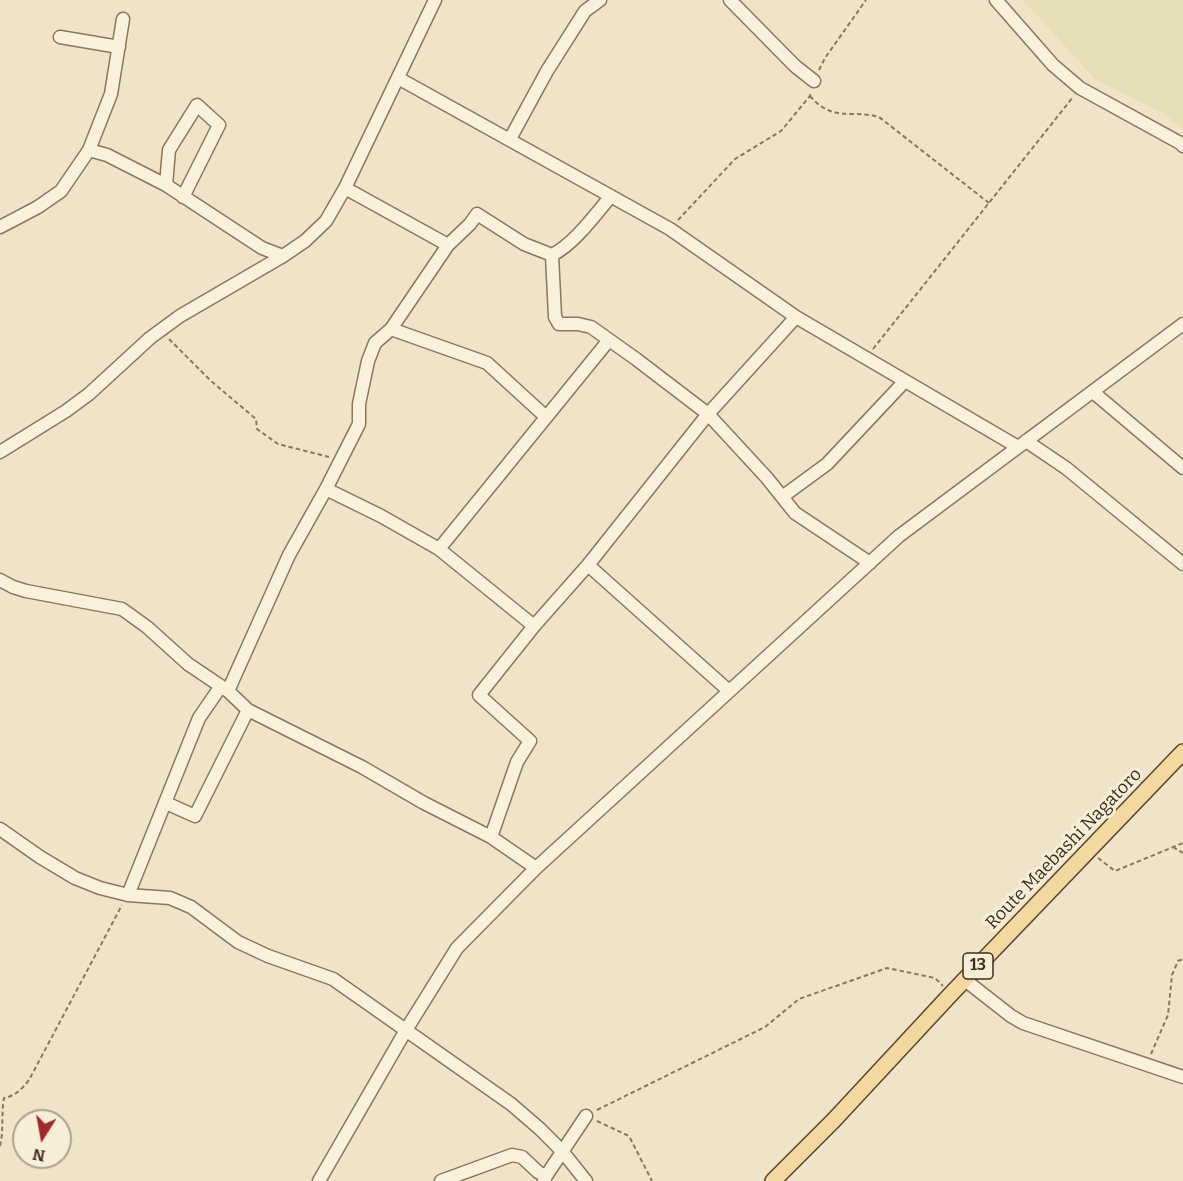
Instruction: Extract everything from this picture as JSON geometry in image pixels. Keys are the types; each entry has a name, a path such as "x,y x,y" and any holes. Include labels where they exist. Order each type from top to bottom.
{"main road":[{"name":"Route Maebashi Nagatoro","path":"773,1181 834,1120 951,994 1183,752"}],"street":[{"path":"0,452 89,394 150,338 180,316 283,256 305,241 326,221 345,188 435,0"},
{"path":"510,140 547,71 585,11 600,0"},
{"path":"730,0 795,66 814,81"},
{"path":"996,0 1053,65 1080,88 1182,143"},
{"path":"0,227 38,207 61,190 89,150 111,94 123,19"},
{"path":"60,38 119,47"},
{"path":"398,78 670,229 796,317 906,381 1066,468 1183,564"},
{"path":"166,185 169,150 197,105 219,125 183,197"},
{"path":"89,150 107,155 166,185 262,248 283,256"},
{"path":"345,188 448,245"},
{"path":"552,255 585,228 611,196"},
{"path":"128,895 199,718 224,688 289,555 359,424 359,404 368,361 375,344 391,329 448,245 477,214 525,244 552,255"},
{"path":"552,255 555,318 560,324 591,327 708,414 767,478 795,513 870,562"},
{"path":"491,837 517,762 530,741 479,695 534,626 588,565 708,414 796,317"},
{"path":"319,1181 406,1030 457,948 536,868 899,536 1183,324"},
{"path":"391,329 487,363 546,417"},
{"path":"439,549 609,340"},
{"path":"782,497 827,464 906,381"},
{"path":"1093,392 1183,468"},
{"path":"326,489 381,516 439,549 534,626"},
{"path":"588,565 729,691"},
{"path":"0,580 13,587 45,595 122,609 147,627 188,664 224,688 248,710 362,767 424,803 491,837 536,868"},
{"path":"166,803 195,816 248,710"},
{"path":"0,829 75,878 100,888 128,895 170,898 191,907 238,942 268,956 333,979 511,1104 562,1151 586,1181"},
{"path":"965,980 1023,1023 1183,1077"},
{"path":"441,1181 512,1155 522,1157 545,1179 586,1116"}],"path":[{"path":"670,229 735,159 781,131 810,96 825,57 866,0"},
{"path":"866,358 1080,88"},
{"path":"810,96 818,105 841,115 866,114 879,117 989,203"},
{"path":"161,330 211,381 256,419 257,429 278,444 341,460"},
{"path":"1089,850 1115,871 1183,843"},
{"path":"1173,847 1183,853"},
{"path":"0,1146 3,1137 4,1098 22,1089 29,1080 128,895"},
{"path":"1147,1065 1168,1015 1172,975 1178,961 1183,959"},
{"path":"586,1116 765,1027 799,999 887,968 935,978 951,994"},
{"path":"586,1116 629,1136 652,1181"}],"shaded area":[{"path":"1023,0 1183,0 1183,129 1163,113 1095,79"}]}
